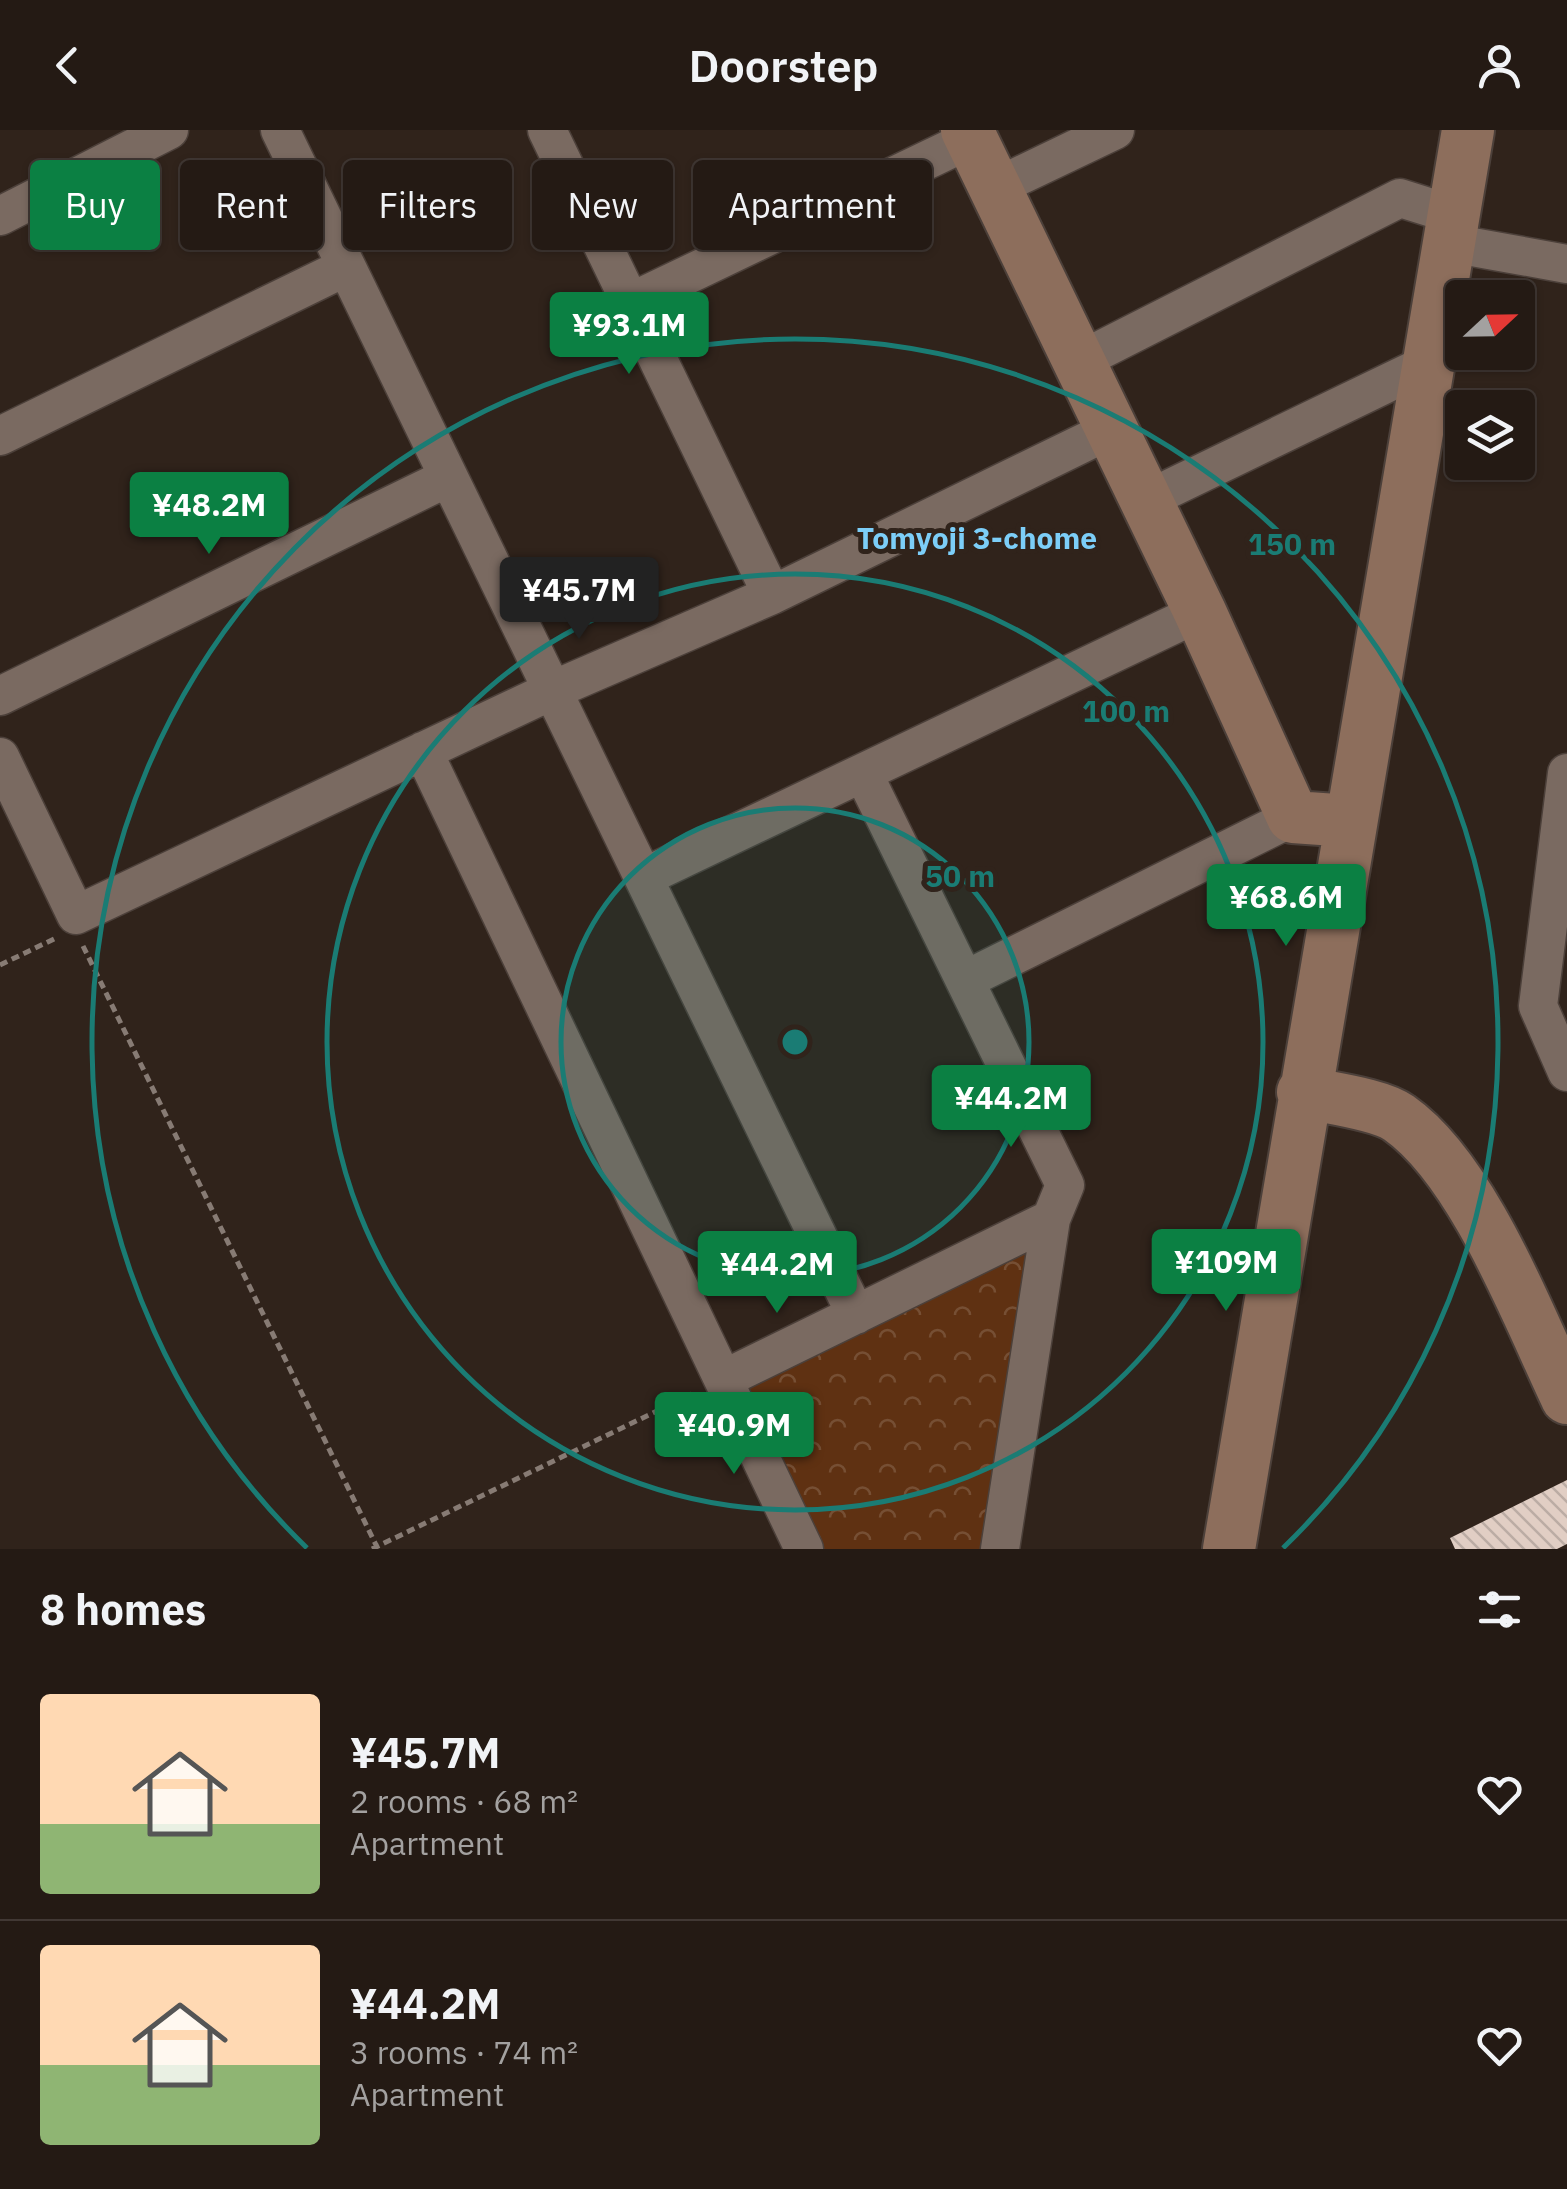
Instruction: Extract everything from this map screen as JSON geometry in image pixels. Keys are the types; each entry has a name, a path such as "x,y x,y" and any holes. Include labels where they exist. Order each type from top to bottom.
{"street":[{"path":"0,216 128,139 169,130"},
{"path":"280,130 856,1315"},
{"path":"994,188 1115,130"},
{"path":"1229,1549 1468,130"},
{"path":"550,131 772,595"},
{"path":"631,302 969,135 1200,612 1293,817"},
{"path":"1079,361 1400,198 1452,229 1567,264"},
{"path":"0,436 346,267"},
{"path":"1146,500 1429,363"},
{"path":"0,757 76,922 423,751 552,690 772,595 1112,428"},
{"path":"0,696 447,478"},
{"path":"644,877 1200,612"},
{"path":"423,751 726,1378 804,1549"},
{"path":"863,773 1066,1185 1051,1219 1000,1549"},
{"path":"1567,774 1538,1006 1567,1072"},
{"path":"964,980 1293,817 1350,821"},
{"path":"1304,1092 1396,1115 1434,1150 1553,1330 1567,1398"},
{"path":"726,1378 1051,1219"}],"path":[{"path":"0,965 76,922 376,1548 726,1378"}],"green space":[{"path":"1036,1227 999,1549 824,1549 738,1372"}],"building":[{"path":"1567,1480 1567,1544 1557,1549 1455,1549 1450,1538"}],"district":[{"name":"Tomyoji 3-chome","path":"977,537"}]}
